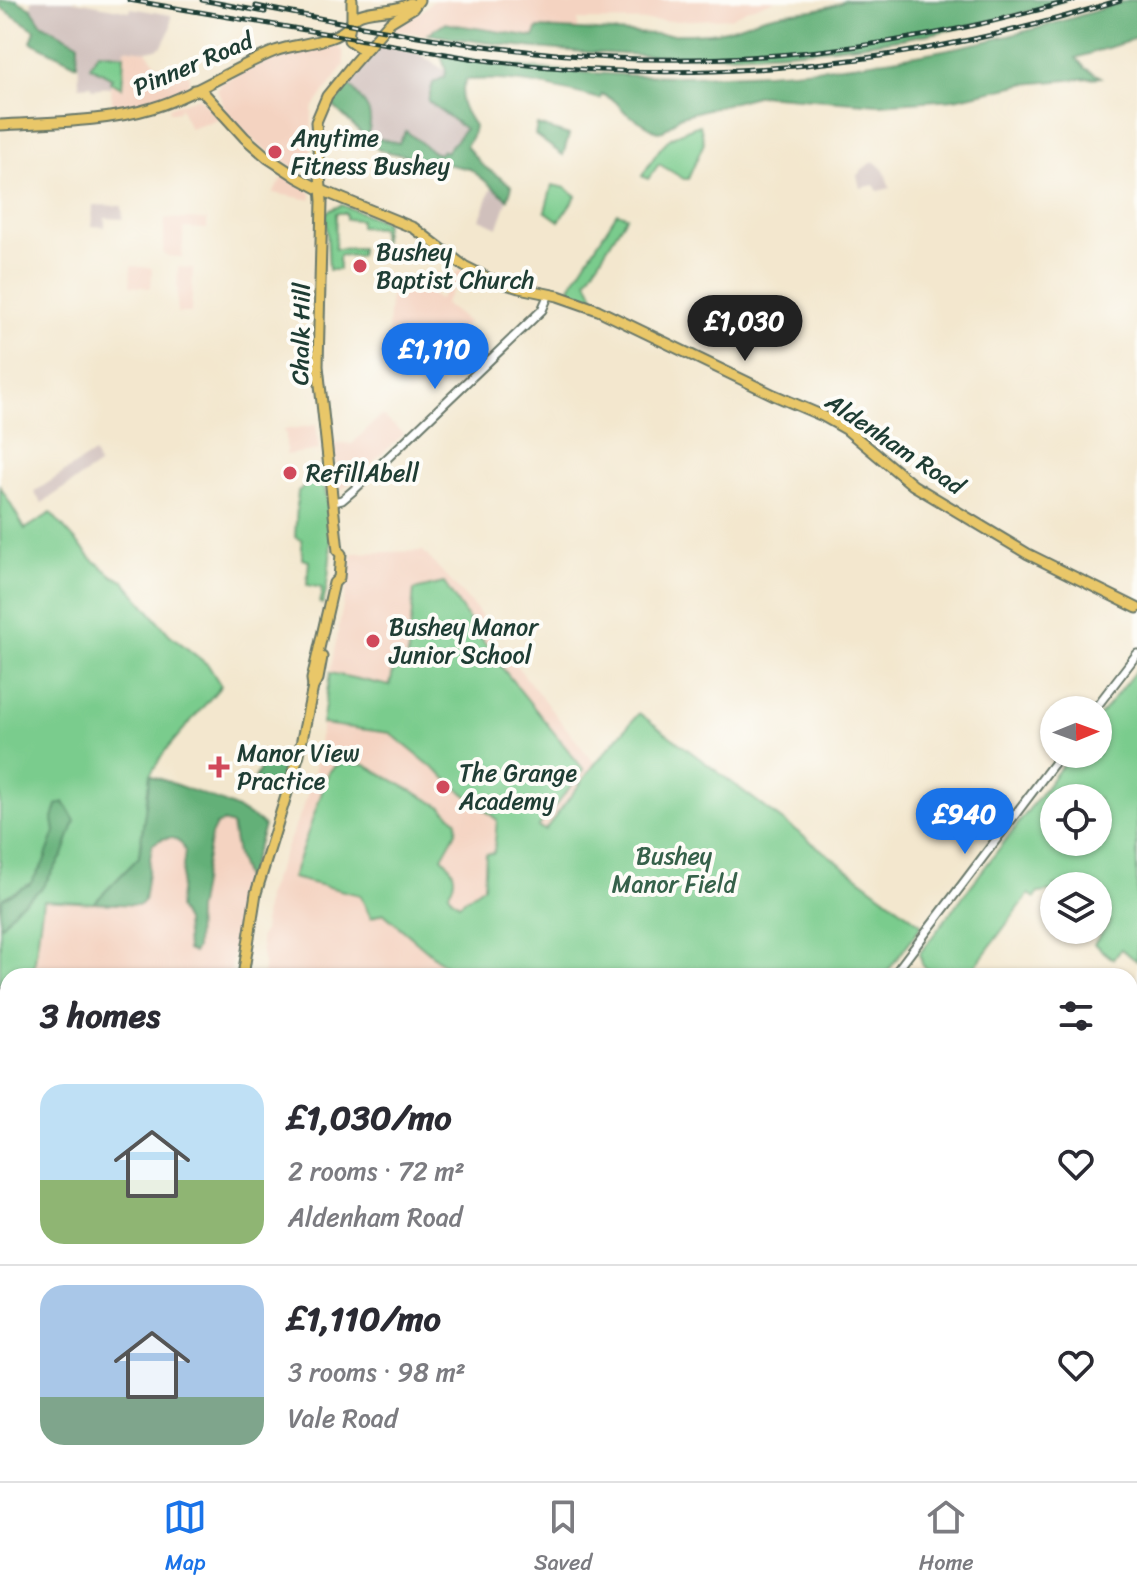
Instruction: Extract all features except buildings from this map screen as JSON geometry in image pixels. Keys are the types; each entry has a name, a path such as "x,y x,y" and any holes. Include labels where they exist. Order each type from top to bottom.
{"main road":[{"path":"385,28 385,20 353,0 349,40 362,48 369,46 397,17 413,8 418,0"},
{"path":"350,22 361,11 397,9 418,0"},
{"name":"Pinner Road","path":"0,125 126,114 152,108 275,51 343,33 350,22"},
{"path":"333,37 343,42 349,50 353,64"},
{"name":"Chalk Hill","path":"244,968 256,893 299,754 313,687 318,679 334,583 339,578 340,567 341,554 338,551 318,366 322,259 317,116 327,96 369,46"},
{"path":"211,81 211,101"},
{"name":"Aldenham Road","path":"194,90 203,92 268,158 297,177 414,228 464,266 490,279 549,294 613,316 823,416 846,429 913,485 1028,554 1136,609"},
{"path":"297,177 310,173 317,161"}],"street":[{"path":"334,502 342,500 355,489 542,310 549,294"},
{"path":"1105,696 1137,654"},
{"path":"899,968 1050,768"}],"shaded area":[{"path":"32,0 71,0 171,15 171,28 162,46 156,49 125,48 124,55 98,52 112,78 110,87 92,89 91,85 79,86 78,43 41,23 31,8"},
{"path":"434,0 551,0 568,5 590,0 776,0 730,18 578,20 578,29 538,28 534,37 444,23 425,35 391,30"},
{"path":"320,43 335,43 343,50 344,65 312,109 311,160 306,169 299,171 256,143 226,111 217,90 220,83 287,52"},
{"path":"375,44 418,53 446,71 444,77 433,83 428,100 465,129 445,153 435,154 406,131 399,143 367,136 370,112 346,81"},
{"path":"124,48 146,51 156,64 189,74 189,82 185,88 153,101 113,109 110,82 121,88"},
{"path":"199,97 219,119 190,129 180,107 177,112 169,112 170,107"},
{"path":"875,162 884,170 890,188 878,191 874,185 860,188 857,175"},
{"path":"284,175 310,191 312,200 273,193"},
{"path":"492,187 508,199 498,227 480,219"},
{"path":"93,205 122,206 123,219 105,218 105,227 92,226"},
{"path":"165,218 207,220 207,229 184,228 182,257 166,256 163,252"},
{"path":"131,266 152,268 151,288 130,286"},
{"path":"178,267 193,268 191,313 177,313"},
{"path":"459,268 465,271 444,304 468,322 414,376 386,367 391,281 413,281 439,300"},
{"path":"381,415 404,434 341,491 332,442 352,444"},
{"path":"316,425 319,450 286,455 286,434 283,430"},
{"path":"94,453 99,465 42,503 34,492"},
{"name":"The Grange Academy","path":"423,551 477,610 495,639 595,764 545,831 601,968 264,968 260,937 266,897 304,805 315,769 322,724 390,733 390,686 330,673 353,553"},
{"path":"150,775 233,808 257,819 264,826 238,919 232,968 34,968 43,900 133,904"}],"green space":[{"path":"0,0 16,0 31,8 41,23 78,43 77,65 31,42 35,30 0,7"},
{"path":"845,0 1066,0 988,22 909,38 749,54 587,52 428,34 444,23 534,37 538,28 645,34 710,33 766,17 828,7"},
{"path":"1128,0 1137,0 1137,36 1076,58 1085,68 1101,77 1023,84 954,99 879,104 760,95 681,116 658,132 602,94 600,99 534,84 466,80 462,104 474,126 466,146 482,165 512,186 508,199 470,169 379,150 330,103 346,81 369,112 367,136 399,143 406,131 439,154 442,150 446,152 465,129 428,101 433,83 444,77 446,71 441,55 527,68 613,74 700,76 788,71 875,62 961,46 1045,26"},
{"path":"98,52 124,55 122,88 110,82 112,78 90,66"},
{"path":"537,125 569,135 563,155 535,135"},
{"path":"700,125 704,143 688,179 659,164 648,179 642,176 665,143"},
{"path":"552,185 566,188 576,196 559,221 545,211"},
{"path":"341,205 385,222 382,244 381,228 360,227 360,220 346,219 346,213 336,213 335,249 361,248 360,256 339,255 339,270 329,270 326,212"},
{"path":"617,213 627,216 587,280 593,300 572,293 570,287"},
{"path":"319,477 328,504 331,539 323,604 320,603 322,588 307,585 309,561 302,559 302,540 295,537 298,491"},
{"path":"0,486 25,529 51,513 91,558 124,581 169,634 208,665 221,686 165,751 150,775 139,857 94,903 43,900 34,968 0,968"},
{"name":"Bushey Manor Field","path":"444,583 499,664 584,770 538,827 545,830 639,713 922,925 890,968 448,968 383,913 371,918 360,895 292,878 329,772 335,766 346,763 365,765 442,807 457,821 456,832 442,857 453,873 454,882 449,892 451,898 459,904 484,886 486,854 494,853 497,820 390,733 322,724 330,673 390,686 393,671 407,665 414,590"},
{"path":"1137,669 1137,961 1121,949 1113,959 1094,944 1112,944 1112,872 1040,872 1040,893 1035,898 1029,894 974,968 926,968 922,965 920,953 1040,795 1040,856 1112,856 1112,784 1048,784 1060,768 1112,768 1112,700"},
{"path":"277,755 290,758 281,793 253,782 264,761"},
{"path":"150,775 226,804 264,826 246,882 232,825 223,822 216,825 211,835 197,910 196,949 193,953 187,950 185,921 178,908 185,851 179,841 167,838 152,845 144,901 140,905 94,903 139,857"},
{"path":"64,802 75,821 63,855 42,888 17,907 0,927 3,898 30,884 43,864 55,832 53,819 57,805"}],"railway":[{"path":"129,0 475,59 557,68 638,71 720,71 801,66 882,56 962,42 1120,0"},
{"path":"202,0 265,12"},
{"path":"256,6 389,31 522,51 670,59 728,58 845,48 960,28 1074,0"}],"place":[{"name":"Anytime Fitness Bushey","path":"275,152"},
{"name":"Bushey Baptist Church","path":"360,266"},
{"name":"RefillAbell","path":"290,473"},
{"name":"Bushey Manor Junior School","path":"373,641"},
{"name":"Manor View Practice","path":"219,767"},
{"name":"The Grange Academy","path":"443,787"}]}
